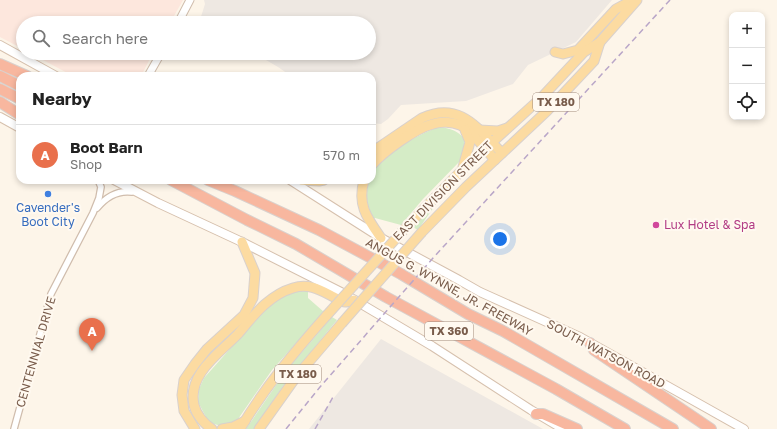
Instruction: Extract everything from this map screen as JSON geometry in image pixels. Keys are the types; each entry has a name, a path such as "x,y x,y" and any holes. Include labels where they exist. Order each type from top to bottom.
{"highway":[{"path":"0,64 17,72"},
{"path":"0,76 16,84"},
{"path":"0,89 16,97"},
{"path":"0,102 16,112"},
{"name":"TX 360","path":"180,184 296,244 386,297 556,388 625,429"},
{"name":"ANGUS G. WYNNE, JR. FREEWAY","path":"218,184 319,230 401,274 468,314 503,331 673,429"},
{"path":"590,343 594,350 711,429"},
{"path":"536,414 543,414 577,429"}],"main road":[{"path":"555,52 563,54 578,50 616,9 633,0"},
{"name":"EAST DIVISION STREET","path":"240,429 273,379 296,350 408,224 488,145 542,97 584,52 600,42 637,0"},
{"name":"EAST DIVISION STREET","path":"259,429 296,377 422,232 466,187 547,111 594,61 600,42"},
{"path":"0,45 16,54"},
{"path":"27,60 49,72"},
{"path":"376,149 413,123 430,114 446,112 466,119 479,130 495,160"},
{"path":"0,117 16,126"},
{"path":"376,161 405,139 432,124 449,122 461,125 488,145 502,153"},
{"path":"462,170 469,151 470,142 464,127"},
{"path":"479,130 498,131 508,128"},
{"path":"121,184 336,289 432,346 536,414 563,429"},
{"name":"SOUTH WATSON ROAD","path":"296,184 381,238 480,292 590,343 744,429"},
{"path":"363,184 360,194 362,204 367,218 381,238"},
{"path":"195,429 184,411 182,395 184,380 208,349 244,315 253,298 256,274 242,242"},
{"path":"212,429 200,418 195,410 192,399 195,383 213,358 255,313 274,296 301,286 314,287 344,302 354,300"},
{"path":"222,429 240,424 246,420"}],"street":[{"path":"182,16 190,0"},
{"path":"150,72 157,60"},
{"name":"CENTENNIAL DRIVE","path":"14,429 51,294 93,213 99,198 101,187 100,184"},
{"name":"CENTENNIAL DRIVE","path":"93,213 102,202 114,193 123,191 136,192"}],"shaded area":[{"path":"0,0 183,0 174,16 16,16 16,45 0,37"},
{"path":"204,0 612,0 576,42 528,65 513,84 466,101 401,105 381,124 376,123 376,72 285,72 266,60 376,60 376,16 201,16 205,4"},
{"path":"43,60 149,60 143,72 66,72"},
{"path":"381,339 543,429 309,429"}],"green space":[{"path":"439,127 447,128 460,134 465,140 465,149 462,159 423,199 401,225 375,218 372,220 368,211 365,195 367,184 376,184 376,166 393,151"},
{"path":"437,200 438,201 418,230 413,227"},
{"path":"308,291 308,298 324,312 272,370 236,422 221,426 211,423 198,402 199,389 204,378 275,301 286,294"},
{"path":"332,317 337,320 283,386 254,429 246,429 285,372"}],"railway":[{"path":"286,429 320,387 433,258 670,0"},
{"path":"315,429 333,397"}],"place":[{"name":"Cavender's Boot City","path":"48,194"},
{"name":"Lux Hotel & Spa","path":"656,225"},
{"name":"Boot Barn","path":"92,351"}]}
